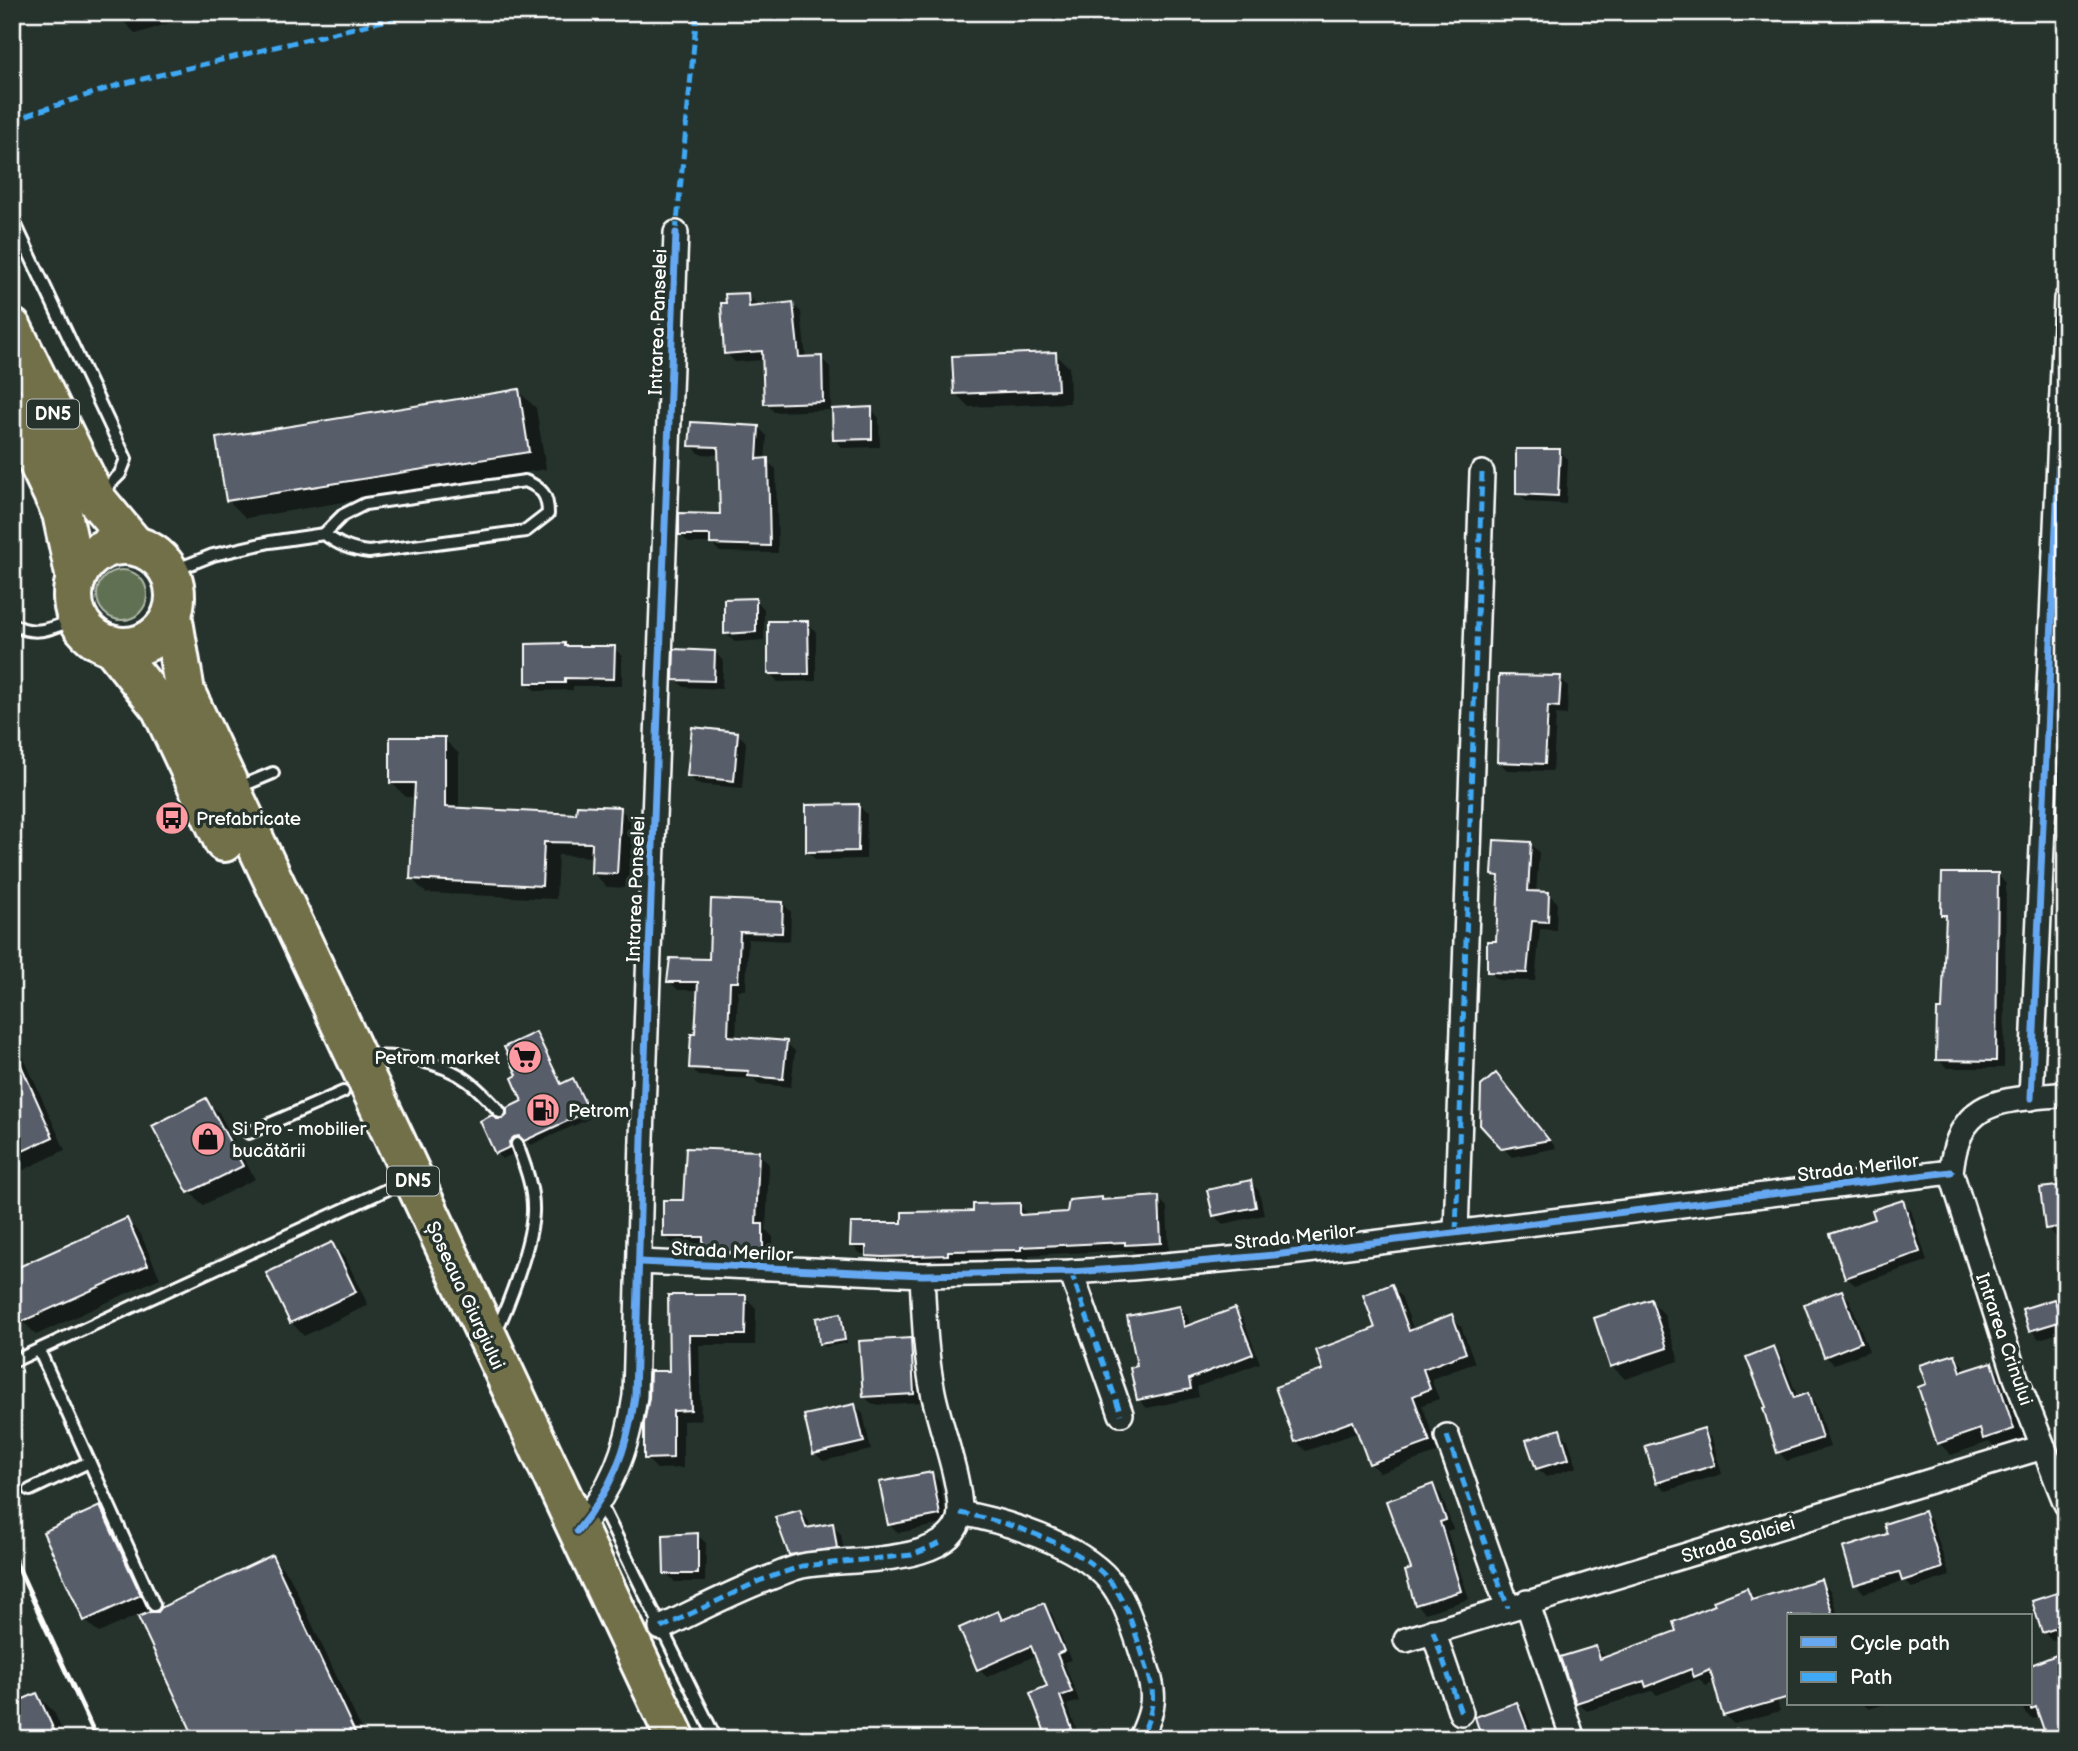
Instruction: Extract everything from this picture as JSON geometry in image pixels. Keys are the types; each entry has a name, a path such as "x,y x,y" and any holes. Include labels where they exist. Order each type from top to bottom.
{"highway":[{"name":"DN5","path":"12,328 96,499 135,546 153,554 170,572"},
{"name":"DN5","path":"12,408 62,513 76,579 73,598 78,618"},
{"path":"76,579 83,565 106,548 135,546"},
{"name":"Șoseaua Giurgiului","path":"170,572 175,595 172,615 186,692 349,1076 388,1189 647,1739"},
{"path":"111,645 125,647 153,638 164,628 172,615"},
{"name":"Șoseaua Giurgiului","path":"78,618 91,634 111,645 161,708 488,1342 588,1517 676,1739"}],"street":[{"name":"Intrarea Panselei","path":"588,1517 616,1470 629,1434 635,1396 676,233"},
{"path":"2031,1098 2066,299"},
{"path":"1456,1232 1482,473"},
{"path":"1951,1172 1953,1152 1959,1134 1985,1107 2001,1101 2066,1094"},
{"name":"Strada Merilor","path":"639,1262 922,1275 1071,1272 1275,1255 1951,1172"},
{"name":"Intrarea Crinului","path":"1951,1172 1993,1310 2066,1504"},
{"path":"1071,1272 1121,1414"},
{"path":"661,1628 760,1581 802,1566 912,1555 941,1542 954,1532 960,1513 933,1390 925,1330 922,1275"},
{"path":"1447,1436 1573,1739"},
{"name":"Strada Salciei","path":"1406,1640 2043,1447"},
{"path":"960,1513 993,1519 1047,1539 1094,1564 1111,1582 1127,1610 1154,1699 1150,1718 1140,1739"},
{"path":"1433,1631 1461,1713"}],"lane":[{"path":"12,217 126,459 120,474 96,499"},
{"path":"170,572 213,555 270,542 324,534 343,515 365,504 525,481 542,490 547,497 548,514 526,531 369,552 338,544 324,534"},
{"path":"12,624 33,632 50,629 78,618"},
{"path":"230,791 273,772"},
{"path":"249,1133 381,1055 406,1056 466,1079 500,1111"},
{"path":"488,1342 508,1305 533,1212 530,1180 517,1144"},
{"path":"12,1362 388,1189"},
{"path":"39,1350 154,1605"},
{"path":"30,1490 89,1462"},
{"path":"588,1517 661,1628 716,1739"}],"green space":[{"path":"122,570 140,577 147,595 140,613 122,620 104,613 97,595 104,577"}],"building":[{"path":"748,293 749,307 793,302 799,357 822,356 823,402 764,404 762,351 724,354 721,303 726,303 725,294"},
{"path":"1056,352 1058,390 954,394 952,356"},
{"path":"519,389 529,452 226,501 216,438"},
{"path":"872,407 872,439 833,440 832,409"},
{"path":"691,422 759,426 757,459 768,458 770,546 710,544 710,535 679,535 679,513 720,514 718,447 689,446"},
{"path":"1516,449 1560,449 1558,496 1516,494"},
{"path":"756,598 756,632 724,634 724,599"},
{"path":"768,621 808,621 809,674 768,674"},
{"path":"565,643 565,646 615,646 614,679 565,678 565,683 526,683 526,644"},
{"path":"674,649 715,651 714,681 673,680"},
{"path":"1499,675 1561,676 1559,707 1548,706 1545,764 1497,762"},
{"path":"692,727 738,732 734,781 687,776"},
{"path":"390,737 445,737 445,807 576,814 577,805 621,807 617,874 591,873 592,843 544,842 542,886 410,879 415,783 390,783"},
{"path":"859,804 858,851 806,852 806,805"},
{"path":"1494,840 1531,842 1528,891 1549,892 1548,922 1532,921 1527,973 1487,972 1487,941 1496,941 1499,876 1492,875"},
{"path":"1942,873 1998,873 1996,1061 1936,1060 1937,1010 1942,1010 1946,915 1941,915"},
{"path":"711,899 783,902 782,933 740,932 738,982 730,982 728,1036 787,1041 783,1079 748,1076 749,1071 689,1068 691,1034 695,1034 698,982 667,982 670,958 709,959"},
{"path":"536,1032 561,1084 573,1078 589,1111 524,1141 519,1136 514,1137 509,1142 510,1147 495,1154 480,1121 492,1115 502,1119 507,1115 507,1108 522,1101 512,1078 517,1075 504,1047"},
{"path":"12,1045 53,1137 12,1156"},
{"path":"1496,1073 1549,1140 1502,1149 1480,1125 1481,1086"},
{"path":"206,1098 243,1166 188,1193 152,1126"},
{"path":"686,1148 759,1151 756,1224 763,1224 763,1253 703,1251 703,1237 663,1237 663,1200 683,1200"},
{"path":"1251,1180 1256,1207 1213,1216 1207,1190"},
{"path":"2066,1185 2066,1226 2045,1229 2040,1188"},
{"path":"1159,1196 1161,1243 1021,1247 1021,1250 948,1251 948,1255 883,1257 866,1256 866,1246 850,1246 851,1223 902,1223 902,1212 973,1211 973,1204 1020,1203 1020,1215 1067,1212 1069,1200"},
{"path":"1903,1200 1920,1252 1845,1278 1830,1234 1875,1219 1872,1210"},
{"path":"127,1218 148,1265 21,1322 12,1303 12,1270"},
{"path":"332,1242 356,1292 290,1323 266,1273"},
{"path":"1392,1284 1409,1331 1452,1314 1466,1353 1423,1369 1430,1389 1413,1396 1430,1442 1369,1464 1353,1421 1295,1442 1275,1387 1323,1370 1316,1350 1375,1328 1363,1295"},
{"path":"1842,1290 1861,1342 1824,1357 1804,1304"},
{"path":"668,1295 746,1295 745,1335 689,1335 691,1410 673,1411 673,1458 644,1459 644,1423 649,1398 650,1371 669,1371"},
{"path":"1651,1299 1667,1348 1610,1367 1594,1318"},
{"path":"2054,1299 2062,1321 2029,1331 2022,1309"},
{"path":"1180,1306 1184,1327 1235,1308 1253,1354 1189,1379 1191,1389 1137,1400 1130,1368 1137,1366 1127,1316"},
{"path":"841,1313 845,1340 819,1344 816,1318"},
{"path":"911,1338 914,1394 863,1397 859,1341"},
{"path":"1774,1346 1794,1398 1808,1393 1822,1438 1777,1453 1763,1408 1766,1407 1746,1357"},
{"path":"1955,1354 1961,1372 1992,1362 2014,1429 1983,1439 1980,1429 1937,1444 1918,1387 1926,1384 1919,1365"},
{"path":"855,1404 864,1442 813,1454 804,1415"},
{"path":"1704,1428 1715,1465 1656,1483 1645,1446"},
{"path":"1560,1429 1569,1459 1536,1469 1526,1440"},
{"path":"932,1472 940,1515 888,1525 879,1482"},
{"path":"1433,1484 1446,1520 1440,1522 1461,1591 1415,1605 1405,1571 1411,1569 1386,1501"},
{"path":"100,1506 141,1595 84,1621 43,1532"},
{"path":"800,1510 806,1528 833,1523 837,1548 789,1555 775,1517"},
{"path":"1924,1511 1942,1568 1902,1581 1899,1572 1854,1585 1843,1548 1887,1534 1884,1524"},
{"path":"698,1533 698,1574 664,1574 663,1535"},
{"path":"272,1555 358,1739 195,1739 138,1617 158,1612 162,1607"},
{"path":"1821,1579 1832,1614 1787,1614 1787,1698 1723,1716 1710,1670 1694,1677 1691,1669 1646,1687 1644,1681 1576,1703 1560,1657 1596,1646 1600,1659 1676,1631 1673,1622 1715,1605 1713,1601 1747,1588 1752,1600"},
{"path":"2066,1590 2066,1625 2042,1633 2032,1601"},
{"path":"1044,1603 1064,1651 1057,1654 1072,1692 1060,1696 1072,1729 1047,1738 1030,1693 1047,1686 1031,1646 977,1670 959,1628 998,1611 1002,1620"},
{"path":"2056,1655 2066,1682 2066,1739 2047,1739 2036,1707 2031,1709 2032,1665"},
{"path":"37,1693 58,1739 12,1739 12,1704"},
{"path":"1517,1702 1531,1739 1482,1739 1475,1717"}],"railway":[{"path":"12,1554 97,1739"}],"marked path":[{"path":"12,120 118,85 420,12"},
{"path":"676,233 697,12"},
{"path":"1456,1232 1482,473"},
{"path":"1071,1272 1121,1414"},
{"path":"1447,1436 1508,1608"},
{"path":"960,1513 1040,1536 1079,1555 1109,1580 1128,1612 1151,1683 1152,1703 1140,1739"},
{"path":"661,1628 759,1581 802,1566 912,1555 941,1543"},
{"path":"1433,1631 1461,1713"}],"cycle path":[{"path":"577,1531 600,1500 616,1468 627,1435 635,1396 676,233"},
{"path":"2031,1098 2066,299"},
{"path":"639,1262 922,1275 1132,1268 1274,1255 1951,1172"}],"place":[{"name":"Prefabricate","path":"172,818"},
{"name":"Petrom market","path":"525,1057"},
{"name":"Petrom","path":"543,1110"},
{"name":"Si Pro - mobilier bucătării","path":"208,1139"}]}
